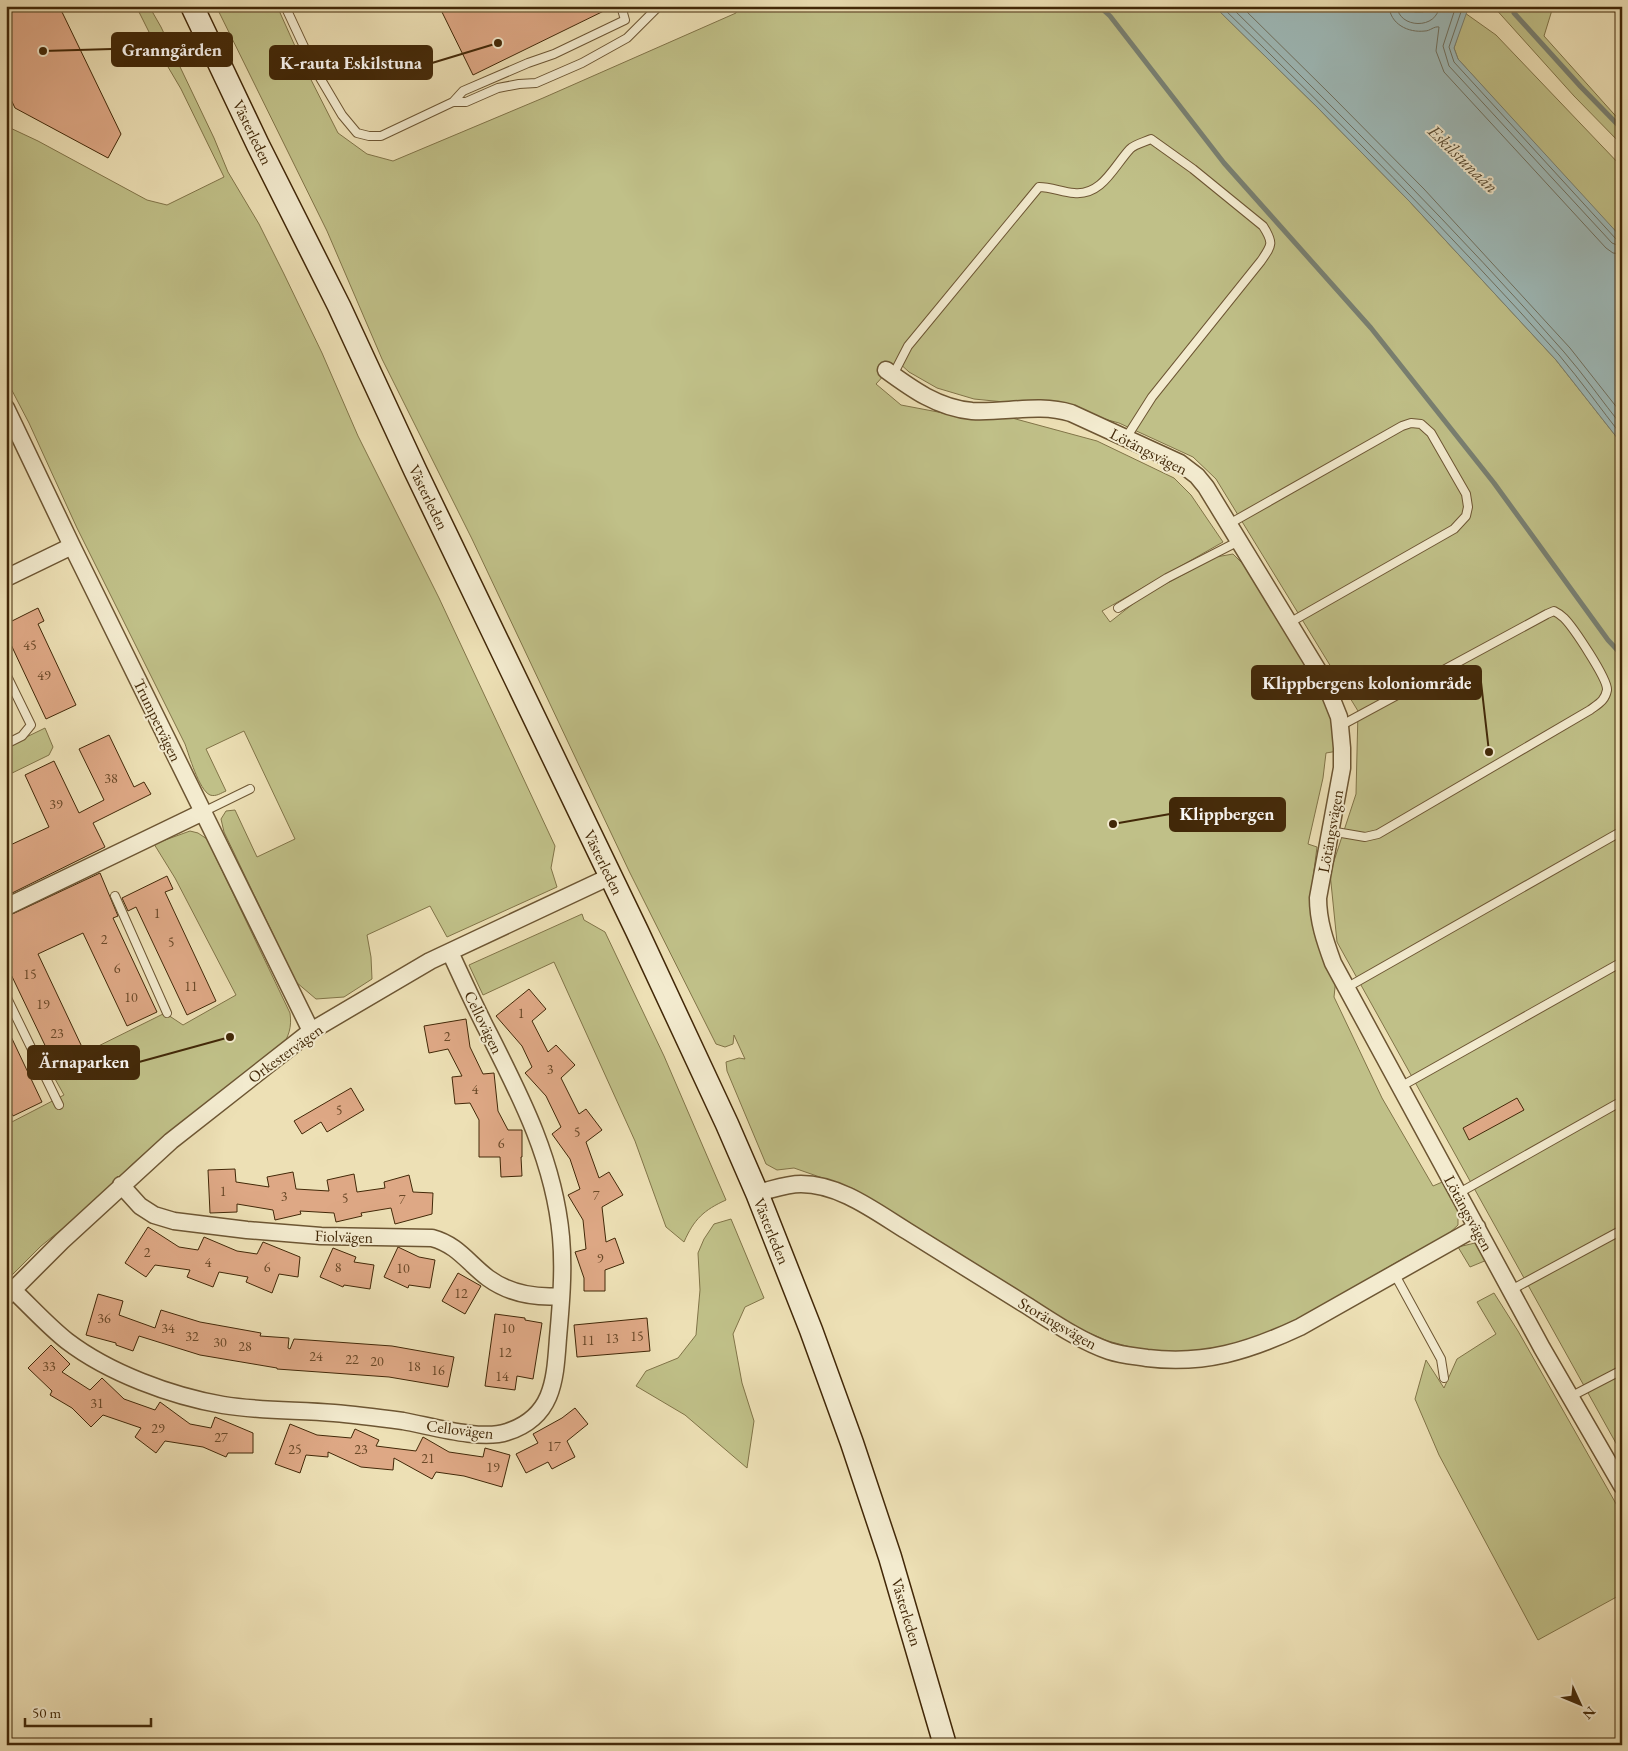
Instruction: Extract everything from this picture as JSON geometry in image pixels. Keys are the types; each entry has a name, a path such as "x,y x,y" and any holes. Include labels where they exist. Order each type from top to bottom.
{"main road":[{"name":"Västerleden","path":"192,7 339,306 611,876 691,1046 757,1193 811,1330 855,1452 890,1557 945,1745"}],"street":[{"name":"Lötängsvägen","path":"889,373 916,392 936,402 971,411 1058,409 1071,413 1180,463 1206,487 1325,682 1340,726 1342,768 1318,898 1318,913 1330,955 1346,988 1511,1290 1622,1486"},
{"name":"Trumpetvägen","path":"6,408 311,1031"},
{"path":"6,578 72,546"},
{"path":"6,907 203,812"},
{"name":"Orkestervägen","path":"10,1294 121,1185 170,1141 311,1031 430,961 611,876"},
{"name":"Cellovägen","path":"10,1294 67,1341 94,1358 145,1383 180,1395 224,1405 261,1410 363,1417 492,1435 504,1434 520,1428 537,1415 552,1389 561,1296 561,1235 552,1182 537,1136 521,1097 450,952"},
{"name":"Storängsvägen","path":"757,1193 800,1184 814,1185 838,1192 880,1215 1074,1335 1109,1351 1169,1360 1212,1358 1254,1347 1300,1327 1477,1227"},
{"name":"Fiolvägen","path":"121,1185 140,1206 154,1215 174,1221 247,1230 321,1236 432,1238 442,1241 461,1252 487,1277 504,1288 537,1297 561,1296"}],"lane":[{"path":"285,6 313,66 342,115 357,133 369,136 381,136 454,102 466,102 498,88 536,83 582,64 627,38 660,6"},
{"path":"454,102 463,91 554,54 625,20 620,6"},
{"path":"889,373 908,346 1039,186 1075,193 1092,191 1111,174 1131,147 1151,139 1193,169 1263,226 1270,238 1271,246 1152,398 1126,438"},
{"path":"1229,524 1402,426 1411,423 1421,424 1431,433 1466,494 1468,507 1466,516 1454,528 1289,623"},
{"path":"1118,608 1167,578 1239,541"},
{"path":"1330,831 1365,837 1378,834 1590,710 1603,701 1607,689 1605,681 1584,646 1569,624 1554,611 1340,726"},
{"path":"6,674 31,725 22,736 6,744"},
{"path":"203,812 250,788"},
{"path":"1346,988 1622,831"},
{"path":"115,896 167,1013"},
{"path":"1400,1087 1622,962"},
{"path":"6,996 58,1105"},
{"path":"1459,1193 1622,1101"},
{"path":"1511,1290 1622,1230"},
{"path":"1394,1273 1441,1358 1444,1378"},
{"path":"1570,1397 1622,1370"}],"green space":[{"path":"136,6 149,6 161,27 214,138 228,172 259,224 284,274 322,353 358,436 439,598 555,846 551,868 557,887 447,937 430,906 367,935 372,979 344,997 316,999 296,982 224,832 221,819 226,811 235,810 257,857 295,839 244,731 206,749 226,791 210,795 198,780 185,744 77,528 29,423 6,379 6,126 38,141 147,200 167,205 224,177 181,89 158,50"},
{"path":"216,6 277,6 303,64 338,133 367,154 393,161 543,98 736,13 737,6 1214,6 1410,202 1556,360 1622,444 1622,1454 1337,942 1330,873 1356,794 1358,711 1216,479 1193,457 1119,423 1064,408 974,399 937,388 909,372 897,361 876,384 901,405 975,419 1012,418 1097,441 1174,478 1191,495 1223,542 1102,611 1110,622 1143,596 1216,557 1233,554 1249,570 1323,692 1335,733 1338,751 1326,753 1323,778 1308,844 1317,847 1310,902 1336,978 1334,997 1382,1098 1433,1186 1447,1180 1458,1203 1458,1225 1446,1236 1402,1259 1307,1315 1245,1343 1193,1352 1145,1351 1108,1341 1068,1324 854,1189 794,1168 777,1170 766,1164 727,1071 726,1062 739,1058 745,1059 734,1035 733,1044 725,1047 716,1044 629,871 472,539 382,359 327,231"},
{"path":"1493,6 1556,6 1552,10 1544,36 1622,123 1622,145 1574,96"},
{"path":"1465,13 1496,35 1622,167 1622,241 1458,59 1454,48"},
{"path":"45,728 53,747 49,755 6,776 6,747"},
{"path":"190,831 198,833 207,839 290,1013 291,1023 288,1036 280,1049 217,1094 139,1158 73,1220 41,1246 6,1281 6,1125 64,1095 50,1070 165,1013 183,1025 236,995 175,878 154,844"},
{"path":"582,914 584,920 605,932 664,1056 726,1200 700,1216 684,1242 666,1227 635,1141 554,962 483,995 469,965"},
{"path":"731,1219 764,1298 745,1307 733,1334 742,1383 754,1421 747,1468 685,1415 636,1386 646,1371 678,1358 696,1335 700,1290 698,1253 704,1239 714,1224"},
{"path":"1475,1243 1487,1260 1470,1267 1458,1247"},
{"path":"1494,1293 1518,1331 1619,1509 1622,1508 1622,1594 1538,1640 1439,1455 1415,1399 1426,1360 1444,1388 1457,1359 1496,1334 1477,1302"}],"water":[{"name":"Eskilstunaån","path":"1214,6 1405,6 1415,12 1423,12 1430,6 1469,6 1454,48 1458,59 1622,238 1622,444 1556,360 1410,202"}],"building":[{"path":"19,6 46,6 62,12 121,134 108,158 15,108 6,89 6,12"},
{"path":"439,6 614,6 473,75"},
{"path":"38,608 44,621 38,624 76,705 46,719 6,634 6,624"},
{"path":"109,735 134,787 144,782 151,794 93,823 105,847 6,896 6,847 49,827 25,775 54,761 79,813 104,800 79,749"},
{"path":"100,873 118,916 113,918 157,1012 127,1026 83,933 38,954 82,1047 53,1062 6,964 6,917"},
{"path":"167,876 173,889 165,892 216,1001 187,1015 136,907 128,911 122,898"},
{"path":"529,989 546,1009 532,1021 548,1052 556,1045 575,1065 561,1078 579,1114 586,1109 602,1130 586,1142 599,1178 609,1172 623,1195 602,1207 606,1242 615,1238 624,1263 605,1270 605,1291 584,1291 584,1278 575,1252 586,1249 583,1220 568,1195 580,1189 570,1159 552,1134 561,1127 546,1096 525,1073 532,1067 522,1046 496,1016"},
{"path":"466,1019 470,1047 483,1074 494,1073 498,1111 508,1130 522,1130 522,1176 501,1177 500,1157 479,1157 479,1120 470,1103 455,1104 452,1077 462,1076 448,1049 429,1053 424,1026"},
{"path":"6,1026 42,1102 13,1116 6,1102"},
{"path":"351,1088 364,1110 327,1132 321,1122 302,1134 294,1121"},
{"path":"1517,1098 1524,1110 1469,1140 1463,1128"},
{"path":"235,1169 236,1182 269,1187 267,1177 293,1172 296,1189 329,1191 327,1180 354,1174 357,1192 385,1188 384,1182 409,1175 413,1192 433,1193 432,1214 395,1224 391,1208 361,1213 362,1216 336,1222 334,1213 300,1211 301,1214 275,1220 273,1210 237,1204 237,1212 210,1213 208,1170"},
{"path":"148,1227 179,1247 198,1250 204,1237 237,1251 257,1254 263,1242 300,1257 298,1277 279,1274 272,1293 246,1282 248,1277 219,1272 213,1287 187,1277 190,1270 155,1265 146,1277 125,1263"},
{"path":"398,1247 419,1257 435,1260 430,1288 409,1285 408,1288 384,1277"},
{"path":"333,1248 356,1257 354,1262 374,1265 370,1289 344,1285 343,1287 320,1277"},
{"path":"458,1273 481,1286 465,1314 442,1301"},
{"path":"98,1294 123,1301 119,1315 155,1328 161,1310 200,1322 261,1333 260,1336 289,1338 288,1348 290,1349 294,1339 392,1346 454,1357 448,1387 389,1377 277,1369 200,1355 139,1336 133,1351 116,1345 116,1343 86,1335"},
{"path":"495,1314 525,1318 525,1320 542,1323 533,1379 517,1376 515,1390 485,1386"},
{"path":"647,1318 650,1351 577,1357 574,1325"},
{"path":"51,1345 70,1364 62,1372 90,1390 102,1378 124,1399 155,1410 160,1402 190,1424 211,1428 215,1417 253,1433 253,1453 228,1453 226,1457 203,1447 165,1441 156,1453 135,1437 141,1428 103,1415 91,1427 72,1408 50,1395 52,1391 28,1368"},
{"path":"575,1408 588,1424 567,1441 575,1457 552,1469 548,1462 526,1473 516,1454 538,1443 533,1434 562,1418"},
{"path":"290,1424 317,1435 351,1438 355,1429 379,1440 376,1446 416,1451 423,1437 449,1452 483,1457 485,1448 510,1455 502,1487 464,1476 436,1472 432,1479 394,1458 393,1470 361,1467 328,1452 328,1457 306,1455 300,1473 275,1464"}],"waterway":[{"path":"1099,6 1110,16 1224,163 1371,328 1494,483 1608,640 1622,655"},
{"path":"1514,13 1622,129"}],"place":[{"name":"K-rauta Eskilstuna","path":"498,43"},
{"name":"Granngården","path":"43,51"},
{"name":"Klippbergens koloniområde","path":"1489,752"},
{"name":"Klippbergen","path":"1113,824"},
{"name":"Ärnaparken","path":"230,1037"}]}
